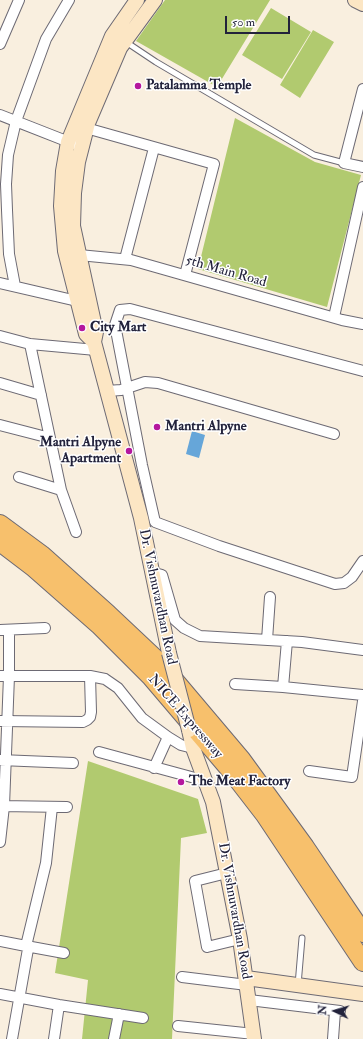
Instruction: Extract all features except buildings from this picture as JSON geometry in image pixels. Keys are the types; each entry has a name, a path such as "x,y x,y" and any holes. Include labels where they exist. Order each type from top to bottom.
{"highway":[{"name":"NICE Expressway","path":"0,524 42,555 159,662 241,759 305,847 363,933"},
{"name":"NICE Expressway","path":"0,542 33,567 99,624 151,677 231,771 265,815 363,962"}],"main road":[{"name":"Dr. Vishnuvardhan Road","path":"95,346 86,334 65,251 61,206 64,171 75,144 112,36 137,0"},
{"name":"Dr. Vishnuvardhan Road","path":"155,0 120,48 86,128 75,144 78,162 74,193 73,226 96,332 95,346 107,391 137,473 141,518 169,653 193,748 213,802 240,940 254,1037"},
{"path":"355,0 363,4"},
{"path":"247,981 363,994"}],"street":[{"path":"0,44 19,0"},
{"path":"15,286 9,254 6,184 8,155 16,121 46,39 69,0"},
{"path":"363,89 344,163 363,167"},
{"path":"0,115 75,144"},
{"path":"86,128 214,164 185,275"},
{"path":"125,259 154,148"},
{"path":"334,317 363,187"},
{"name":"5th Main Road","path":"80,255 125,259 363,324"},
{"path":"0,283 77,301"},
{"path":"363,371 130,309 120,310 115,325 127,388 137,473 155,522 219,546 335,584 344,583 352,577 363,563"},
{"path":"0,336 30,344 95,346"},
{"path":"30,344 61,490 76,532"},
{"path":"107,391 127,388 145,382 158,383 334,434"},
{"path":"0,383 41,396"},
{"path":"0,425 50,438"},
{"path":"19,477 61,490"},
{"path":"151,572 162,575 175,620 184,628 200,636 287,641 363,650"},
{"path":"267,640 270,597"},
{"path":"0,842 3,760 4,630 45,628"},
{"path":"283,687 287,641"},
{"path":"4,676 90,676 105,679 118,688 142,718 181,745 193,748"},
{"path":"3,721 83,722 87,720 90,717 91,712 90,676"},
{"path":"236,684 363,695"},
{"path":"309,772 352,776 363,701"},
{"path":"154,768 168,737"},
{"path":"99,752 206,781"},
{"path":"3,760 73,763"},
{"path":"2,806 67,807"},
{"path":"12,1039 28,949 26,946 47,859 52,807"},
{"path":"227,873 195,881 207,947 240,940"},
{"path":"0,941 64,953"},
{"path":"182,977 247,981"},
{"path":"0,994 143,1018"},
{"path":"249,1000 338,1011 332,1039"},
{"path":"54,1039 59,1005"},
{"path":"114,1039 119,1014"},
{"path":"178,1026 254,1037"},
{"path":"195,1028 196,1039"}],"lane":[{"path":"125,42 156,62 314,155 344,163"},
{"path":"298,986 302,938"}],"green space":[{"path":"165,0 270,0 217,87 136,41"},
{"path":"271,8 311,32 282,79 242,55"},
{"path":"313,30 334,42 300,98 280,85"},
{"path":"235,118 315,162 361,175 327,307 198,269"},
{"path":"88,761 198,799 207,833 181,838 172,1039 82,1039 88,980 55,973"}],"water":[{"path":"192,431 205,435 199,458 186,454"}],"place":[{"name":"Patalamma Temple","path":"138,86"},
{"name":"City Mart","path":"82,328"},
{"name":"Mantri Alpyne","path":"157,427"},
{"name":"Mantri Alpyne Apartment","path":"129,451"},
{"name":"The Meat Factory","path":"181,782"}]}
